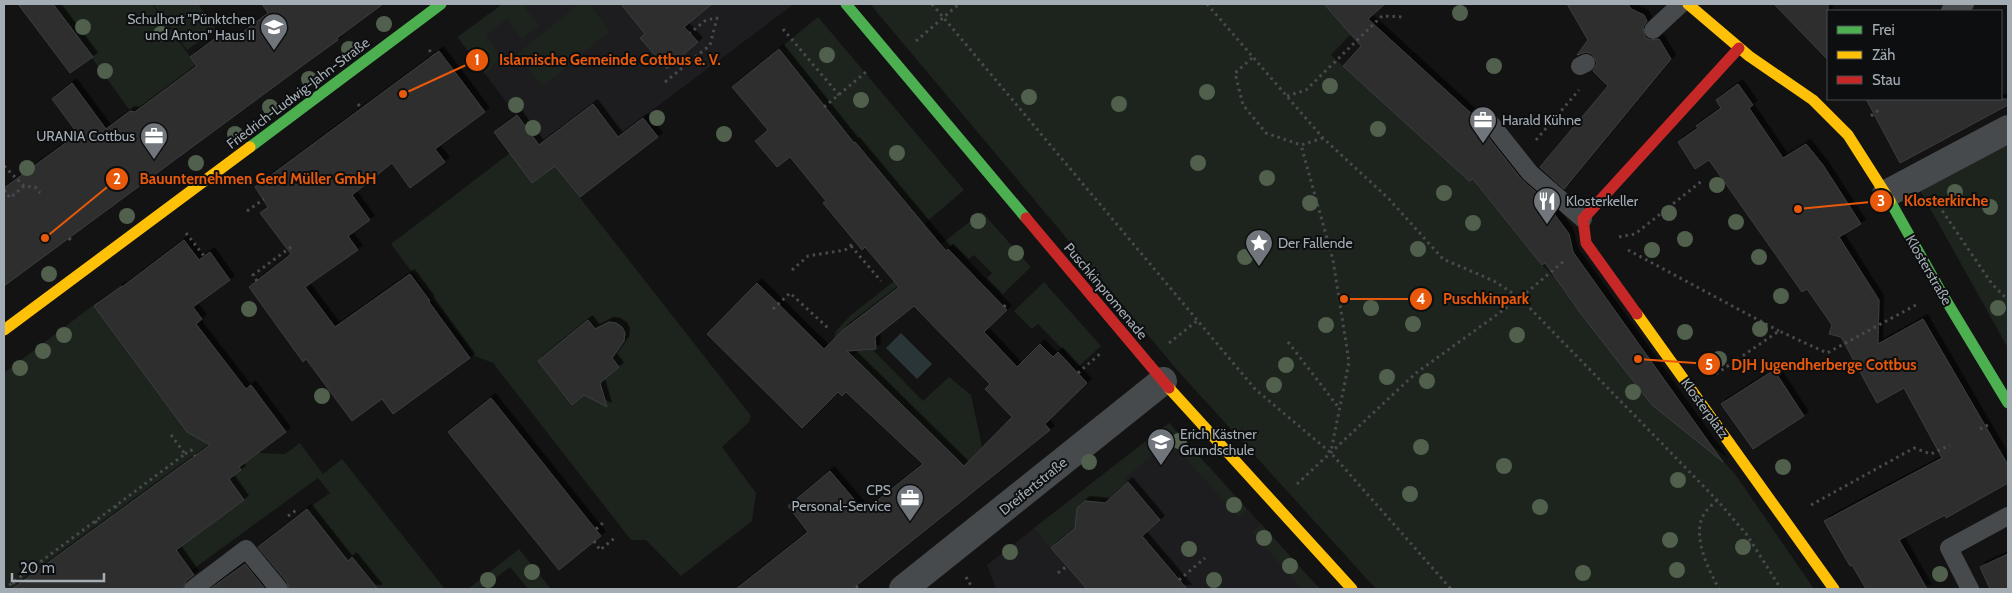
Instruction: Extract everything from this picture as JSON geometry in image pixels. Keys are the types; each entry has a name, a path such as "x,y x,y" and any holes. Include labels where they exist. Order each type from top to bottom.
{"street":[{"name":"Friedrich-Ludwig-Jahn-Straße","path":"4,330 441,4"},
{"name":"Puschkinpromenade","path":"846,4 1154,371 1352,589"},
{"name":"Klosterstraße","path":"1688,4 1739,48 1813,100 1848,135 1886,194 1941,292 2008,402"},
{"path":"1583,219 1739,48"},
{"path":"1886,194 2008,129"},
{"name":"Klosterplatz","path":"1583,219 1586,243 1834,589"},
{"name":"Dreifertstraße","path":"903,589 1154,371"}],"lane":[{"path":"1653,30 1681,4"},
{"path":"1952,10 1964,4"},
{"path":"1484,116 1530,173 1583,219"},
{"path":"1970,589 1949,548 2008,516"},
{"path":"193,589 246,549 279,589"}],"path":[{"path":"932,4 1256,389 1331,453 1451,589"},
{"path":"914,43 959,4"},
{"path":"1207,4 1323,138 1389,199 1443,259 1494,281 1520,298 1717,500 1747,535 1781,589"},
{"path":"1287,96 1306,90 1382,16 1403,17"},
{"path":"665,82 710,45 717,18 706,20 690,33"},
{"path":"783,29 839,95"},
{"path":"429,50 434,55"},
{"path":"1252,58 1235,73 1243,105 1266,133 1301,145 1323,138"},
{"path":"1519,160 1587,81 1582,64"},
{"path":"824,107 865,73"},
{"path":"358,104 361,108"},
{"path":"1301,145 1332,260 1349,362 1331,453"},
{"path":"4,166 24,186 35,187 40,193"},
{"path":"1919,176 1992,284 2008,300"},
{"path":"1296,484 1416,373 1520,298 1586,243 1635,234 1703,180"},
{"path":"4,190 10,198 24,186"},
{"path":"247,211 264,199"},
{"path":"185,232 204,256"},
{"path":"69,238 73,243"},
{"path":"1609,239 1779,331 1827,353 1941,292"},
{"path":"792,270 808,256 845,250 855,242"},
{"path":"851,246 881,280"},
{"path":"258,280 253,276 290,247"},
{"path":"773,309 790,293 828,328"},
{"path":"1154,371 1198,320"},
{"path":"1692,390 1779,331"},
{"path":"1288,342 1340,409"},
{"path":"1078,373 1104,350"},
{"path":"169,432 185,454"},
{"path":"1784,519 1914,448 1931,454 1950,445"},
{"path":"4,589 190,450 195,456"},
{"path":"1717,500 1703,515 1699,532 1705,560 1719,589"},
{"path":"115,506 119,511"},
{"path":"288,516 298,509"},
{"path":"95,521 99,526"},
{"path":"596,529 604,522"},
{"path":"594,541 600,550 616,537"},
{"path":"1179,580 1205,558"},
{"path":"1058,574 1067,566"},
{"path":"968,580 973,589"},
{"path":"13,582 16,587"}],"shaded area":[{"path":"53,4 152,4 197,66 135,112 134,110 131,112"},
{"path":"153,4 198,4 216,29 187,50"},
{"path":"502,4 794,4 563,177 457,37"},
{"path":"503,4 530,4 525,8 539,26 522,39 507,19 486,35 501,57 486,75 458,37"},
{"path":"579,4 589,4 610,31 543,86 517,54"},
{"path":"870,4 1324,4 1351,34 1331,55 1469,181 1473,179 1542,265 1556,279 1652,405 1715,452 1735,474 1814,589 1376,589 1178,371"},
{"path":"818,17 964,190 924,224 854,143 779,49"},
{"path":"2008,137 2008,348 1917,185"},
{"path":"510,153 555,166 751,416 749,422 722,447 756,493 752,521 681,576 646,540 631,540 493,363 475,356 391,244"},
{"path":"982,212 1031,267 1003,294 987,278 992,273 974,255 969,259 954,244 850,323 834,339 836,331 851,315"},
{"path":"1044,282 1101,346 1079,366 1038,324 1032,329 1014,311"},
{"path":"121,284 216,410 258,453 285,454 300,443 323,474 342,459 445,589 378,589 353,557 348,561 307,509 330,493 318,478 166,589 4,589 4,373"},
{"path":"901,333 932,364 917,379 886,348"},
{"path":"862,346 872,349 923,401 949,377 971,395 982,447 964,466 852,357"},
{"name":"Erich Kästner Grundschule","path":"1169,423 1320,589 996,589 987,565"},
{"path":"1169,423 1247,509 1239,517 1170,441 1125,478 1128,482 1100,506 1096,502 1085,501 1077,508 1076,519 1080,524 1051,548 1034,528"},
{"path":"1261,524 1320,589 1302,589 1252,532"},
{"path":"519,549 551,589 528,589 510,567 481,589 468,589"}],"building":[{"path":"18,4 53,4 93,57 70,73"},
{"path":"262,4 383,4 337,38 338,40 4,286 4,188 78,134 52,99 72,83 106,129 130,111 135,112 197,66 190,57 221,34 228,43 268,13"},
{"path":"621,4 712,4 684,27 698,42 667,69 640,38 645,34"},
{"path":"1324,4 1385,4 1368,19 1474,116 1476,122 1522,180 1551,205 1549,207 1569,234 1573,252 1723,462 1652,405 1581,314 1545,263 1542,265 1473,179 1469,181 1343,66 1361,46"},
{"path":"1567,4 1628,4 1631,9 1644,15 1647,21 1643,27 1645,37 1650,40 1659,39 1671,59 1564,189 1540,167 1608,86 1593,71 1597,63 1592,54 1586,52 1577,55 1588,40"},
{"path":"1774,4 1828,4 1827,59"},
{"path":"779,49 854,143 946,251 948,249 1007,310 984,332 1017,367 1040,344 1053,357 1058,352 1087,383 1045,424 1050,430 852,589 736,589 808,532 788,506 830,471 864,511 923,464 846,392 842,396 838,392 802,428 707,334 757,283 824,349 843,330 899,287 865,247 862,250 823,203 826,201 790,157 777,167 755,141 768,130 732,87","holes":["914,306 990,384 985,389 1012,417 964,466 847,351 876,349 875,337"]},
{"path":"439,51 485,112 435,149 445,162 410,188 392,163 352,195 370,220 348,236 358,250 305,287 335,327 410,274 470,358 393,414 382,399 352,421 306,359 303,362 249,287 291,254 260,213 268,207 255,187"},
{"path":"1738,84 1753,105 1749,108 1783,158 1806,144 1823,165 1861,224 1839,237 1879,300 1878,344 1923,319 2008,465 2008,483 1946,518 1945,515 1899,540 1927,589 1866,589 1852,565 1850,566 1824,521 1942,458 1904,388 1877,403 1841,337 1829,334 1832,325 1807,289 1802,292 1709,160 1695,169 1678,142 1721,108 1716,100"},
{"path":"2008,99 2008,105 1900,163 1867,100"},
{"path":"593,104 618,137 643,118 658,137 580,197 555,166 532,183 494,132 517,115 539,145"},
{"path":"184,240 199,260 210,252 230,280 193,307 202,319 196,324 246,389 251,385 286,432 239,467 241,470 229,479 244,500 176,550 194,575 186,581 183,589 12,589 210,445 187,432 94,306"},
{"path":"588,320 595,329 609,322 616,323 622,327 625,333 624,341 612,358 619,367 600,383 607,407 584,395 572,405 538,361"},
{"path":"1774,370 1804,416 1753,449 1721,404"},
{"path":"491,398 601,536 559,570 448,432"},
{"path":"1128,482 1160,520 1142,536 1187,589 1087,589 1051,548 1075,528 1077,508 1085,501 1105,503"},
{"path":"307,509 348,561 352,557 378,589 289,589 287,582 258,547"},
{"path":"2008,554 2008,589 1990,589 1980,567"},
{"path":"245,564 265,589 210,589"}],"traffic: fast":[{"path":"250,147 441,4"},
{"path":"846,4 1026,218"},
{"path":"1890,201 1941,292 2008,403"}],"traffic: slow":[{"path":"1688,4 1749,56 1813,100 1848,135 1890,201"},
{"path":"4,330 250,147"},
{"path":"1637,314 1834,589"},
{"path":"1169,388 1352,589"}],"traffic: jam":[{"path":"1637,314 1586,243 1583,219 1739,48"},
{"path":"1026,218 1169,388"}],"place":[{"name":"Schulhort \"Pünktchen und Anton\" Haus II","path":"274,51"},
{"name":"Islamische Gemeinde Cottbus e. V.","path":"403,94"},
{"name":"Harald Kühne","path":"1483,144"},
{"name":"URANIA Cottbus","path":"154,160"},
{"name":"Klosterkirche","path":"1798,209"},
{"name":"Klosterkeller","path":"1547,225"},
{"name":"Bauunternehmen Gerd Müller GmbH","path":"45,238"},
{"name":"Der Fallende","path":"1259,267"},
{"name":"Puschkinpark","path":"1344,299"},
{"name":"DJH Jugendherberge Cottbus","path":"1638,359"},
{"name":"Erich Kästner Grundschule","path":"1161,466"},
{"name":"CPS Personal-Service","path":"910,522"}]}
